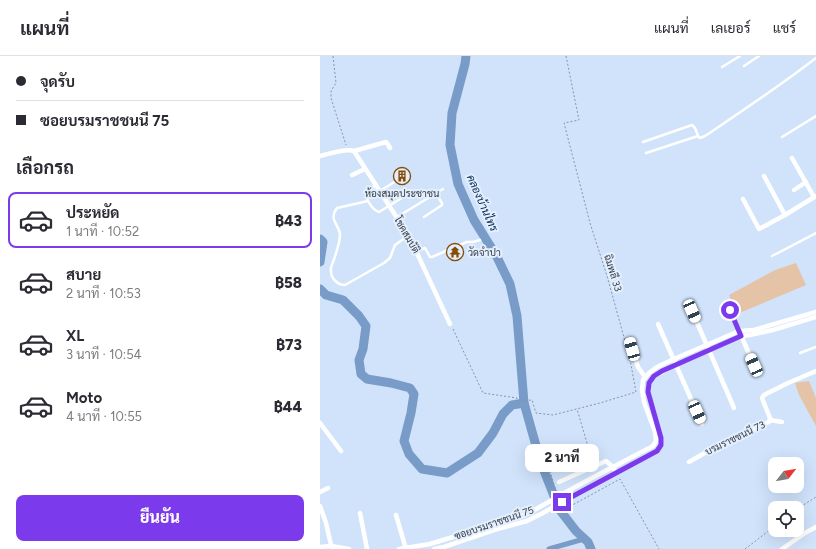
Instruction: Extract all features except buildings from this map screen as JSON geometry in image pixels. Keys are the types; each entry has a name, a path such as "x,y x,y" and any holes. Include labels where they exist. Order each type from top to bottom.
{"street":[{"path":"321,154 348,150 354,151 386,142 390,148"},
{"name":"โชคสมบัติ","path":"354,151 408,235 450,324"},
{"path":"743,199 759,229 815,196 792,158"},
{"path":"352,175 365,169"},
{"path":"764,176 785,215"},
{"path":"794,190 806,182"},
{"path":"730,310 754,365"},
{"path":"692,311 734,408"},
{"name":"ซอยบรมราชชนนี 75","path":"399,549 430,544 525,515 653,446 656,441 644,402 642,389 643,380 649,373 657,367 706,344 816,312"},
{"name":"ซอยบรมราชชนนี 75","path":"434,549 523,522 543,513 657,451 661,445 660,430 648,392 649,383 654,376 709,350 740,333 750,335 816,318"},
{"path":"658,324 702,424"},
{"path":"628,342 638,367 645,377"},
{"name":"บรมราชชนนี 73","path":"689,462 768,422 770,418 762,398 788,383 816,371"},
{"path":"770,420 782,422"},
{"path":"320,423 341,451"},
{"path":"559,482 604,461 607,461 613,467 616,473"},
{"path":"320,492 328,488"},
{"path":"320,506 332,547"},
{"path":"360,513 367,549"},
{"path":"396,515 406,549"},
{"path":"782,549 816,527"},
{"path":"320,547 348,549"}],"lane":[{"path":"722,67 740,56"},
{"path":"744,66 759,56"},
{"path":"646,153 698,136 702,138 747,109 816,58"},
{"path":"782,138 816,116"},
{"path":"643,142 692,125 698,136"},
{"path":"380,191 396,181"},
{"path":"376,185 367,192 367,197 373,208 379,212 413,191"},
{"path":"397,217 443,189"},
{"path":"424,217 442,205 436,194"},
{"path":"368,201 337,208 333,214 333,219 340,232 337,249 330,270 334,280 339,284 345,285 384,262 390,258 395,246 408,235"},
{"path":"772,256 816,233"},
{"path":"416,251 425,248 431,258 467,242 480,240"},
{"path":"800,353 816,347"}],"path":[{"path":"333,56 336,84 331,91 331,98 348,150"},
{"name":"ฉิมพลี 33","path":"566,56 579,120 564,123 590,223 628,342"},
{"path":"450,324 483,393 517,398 517,401 532,400 536,413 553,415 636,392 628,352"},
{"path":"804,505 816,497"},
{"path":"745,549 768,531"}],"shaded area":[{"path":"796,263 806,285 737,314 729,295 775,270"},
{"path":"809,381 816,398 816,426 799,395 795,383"}],"waterway":[{"name":"คลองบ้านไทร","path":"466,56 452,113 450,145 458,184 474,220 497,257 510,284 517,316 524,403 540,460 559,509 576,531 588,542 591,549"},
{"path":"320,239 323,242 320,262"},
{"path":"320,289 326,295 343,300 359,316 366,326 363,349 359,360 361,374 367,379 410,388 414,394 404,441 409,454 422,469 447,473 478,453 493,433 503,414 512,405 524,403"},
{"path":"549,549 584,539"}],"place":[{"name":"ห้องสมุดประชาชน","path":"402,176"},
{"name":"วัดจำปา","path":"455,252"}],"route":[{"path":"562,502 657,451 661,445 661,438 660,430 648,392 649,383 654,376 662,371 741,336 730,310"}]}
